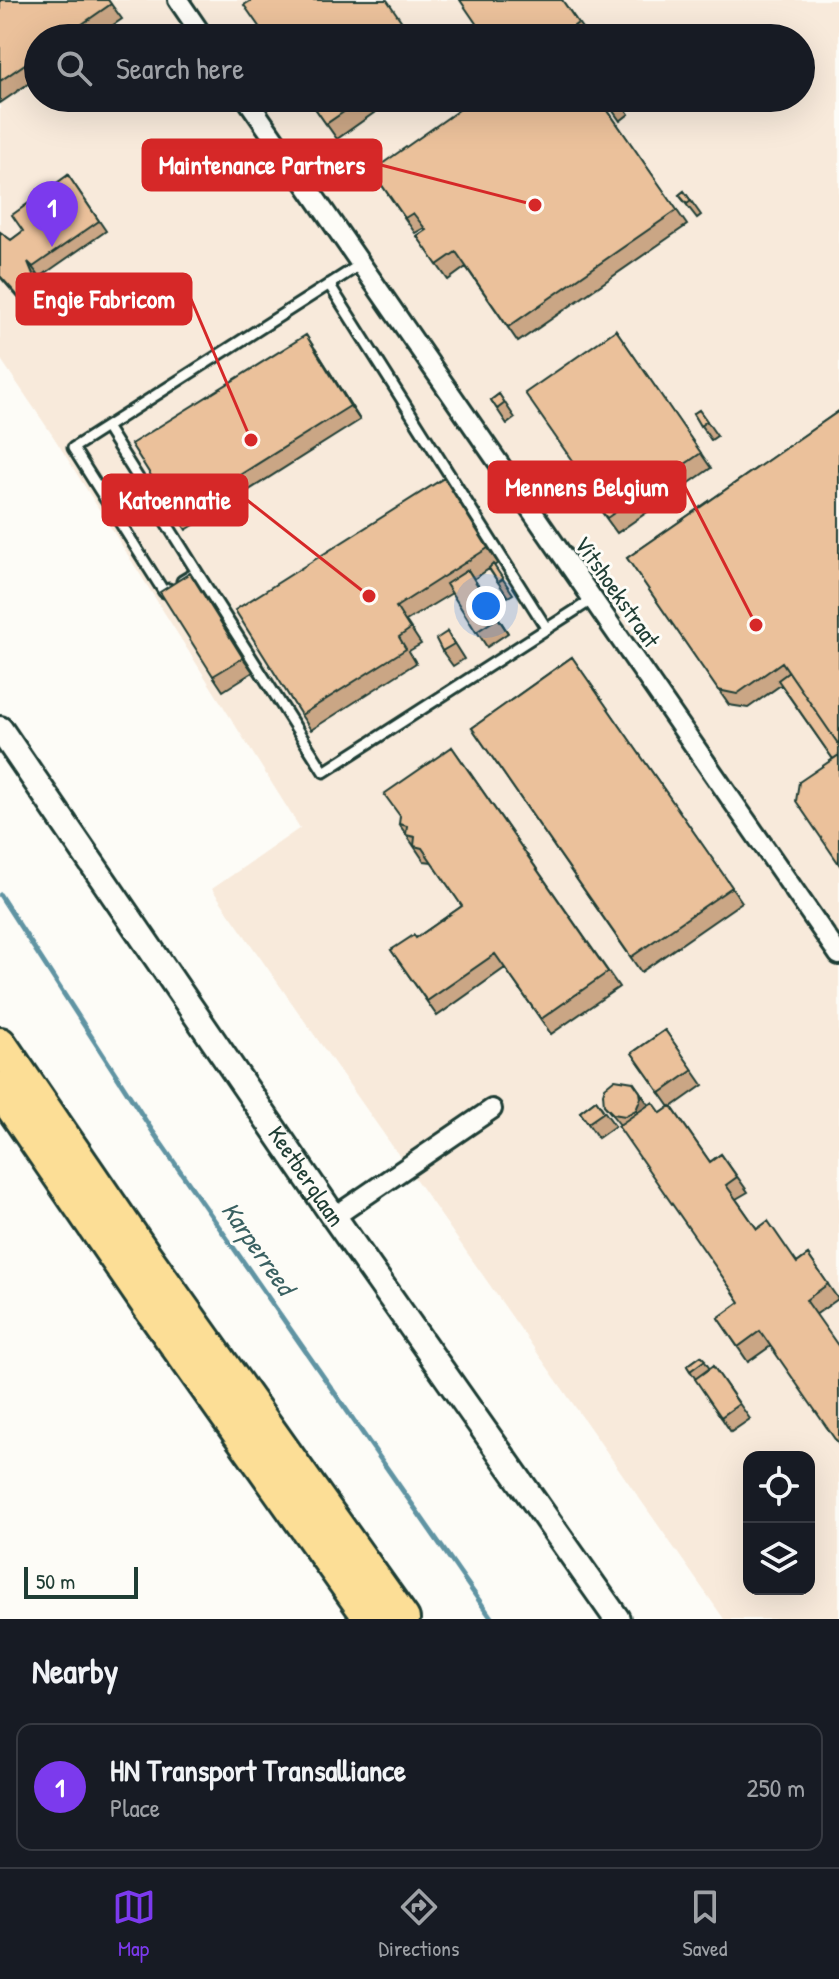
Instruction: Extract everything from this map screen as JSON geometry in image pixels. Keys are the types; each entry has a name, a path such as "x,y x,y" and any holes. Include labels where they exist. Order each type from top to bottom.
{"highway":[{"path":"0,1044 143,1253 403,1619"},
{"path":"0,1089 153,1312 371,1619"}],"main road":[{"name":"Keetberglaan","path":"0,729 334,1217 617,1619"},
{"name":"Keetberglaan","path":"0,751 323,1225 600,1619"}],"street":[{"path":"178,0 194,24"},
{"name":"Vitshoekstraat","path":"256,112 839,955"},
{"path":"334,1217 492,1109"}],"lane":[{"path":"197,572 164,592 73,448 361,264"},
{"path":"329,284 547,629"},
{"path":"106,427 324,772 593,599"}],"shaded area":[{"path":"0,0 839,0 839,1619 724,1619 212,889 300,828 53,436 0,358"}],"building":[{"path":"0,0 108,0 111,4 82,24 24,24 24,65 0,81"},
{"path":"252,0 387,0 403,24 257,24 244,5"},
{"path":"460,0 562,0 578,23 577,24 476,24"},
{"path":"318,112 344,112 326,124"},
{"path":"456,112 609,112 677,210 508,327 456,252 437,265 417,236 426,230 413,213 405,218 372,171"},
{"path":"68,175 99,221 33,267 28,262 39,289 38,296 32,301 18,296 0,276 0,232 11,240 23,231 12,215"},
{"path":"684,191 691,201 687,204 679,195"},
{"path":"616,330 701,453 607,518 577,478 582,475 525,393"},
{"path":"306,335 350,406 176,515 131,444"},
{"path":"499,394 505,403 497,409 491,400"},
{"path":"699,410 707,421 700,426 693,414"},
{"path":"839,411 839,745 782,662 737,694 718,690 627,558"},
{"path":"444,478 488,548 396,607 410,629 399,637 406,649 301,715 235,610"},
{"path":"493,564 503,579 498,582 489,568"},
{"path":"468,570 498,618 476,632 446,584"},
{"path":"190,573 243,658 213,676 160,592"},
{"path":"447,632 454,644 442,651 436,639"},
{"path":"572,657 732,887 631,957 472,728"},
{"path":"789,672 839,745 839,755 833,759 778,680"},
{"path":"452,747 608,972 541,1019 495,954 427,1001 391,950 414,935 416,938 462,906 422,848 414,846 415,837 406,835 407,826 399,824 400,816 384,794"},
{"path":"839,755 839,864 796,801 799,782"},
{"path":"665,1030 693,1070 660,1093 632,1053"},
{"path":"615,1079 633,1082 640,1092 636,1110 625,1116 613,1114 604,1105 605,1087"},
{"path":"596,1100 604,1112 588,1123 580,1112"},
{"path":"653,1102 661,1113 671,1106 710,1162 721,1154 737,1177 726,1185 757,1229 768,1221 797,1263 808,1255 828,1284 806,1300 839,1347 839,1445 760,1331 738,1347 718,1318 740,1302 618,1126"},
{"path":"701,1356 705,1360 690,1371 687,1366"},
{"path":"713,1366 739,1404 721,1417 695,1379"}],"waterway":[{"name":"Karperreed","path":"0,895 153,1132 492,1619"}],"place":[{"name":"Maintenance Partners","path":"535,205"},
{"name":"HN Transport Transalliance","path":"52,247"},
{"name":"Engie Fabricom","path":"251,440"},
{"name":"Katoennatie","path":"369,596"},
{"name":"Mennens Belgium","path":"756,625"}]}
